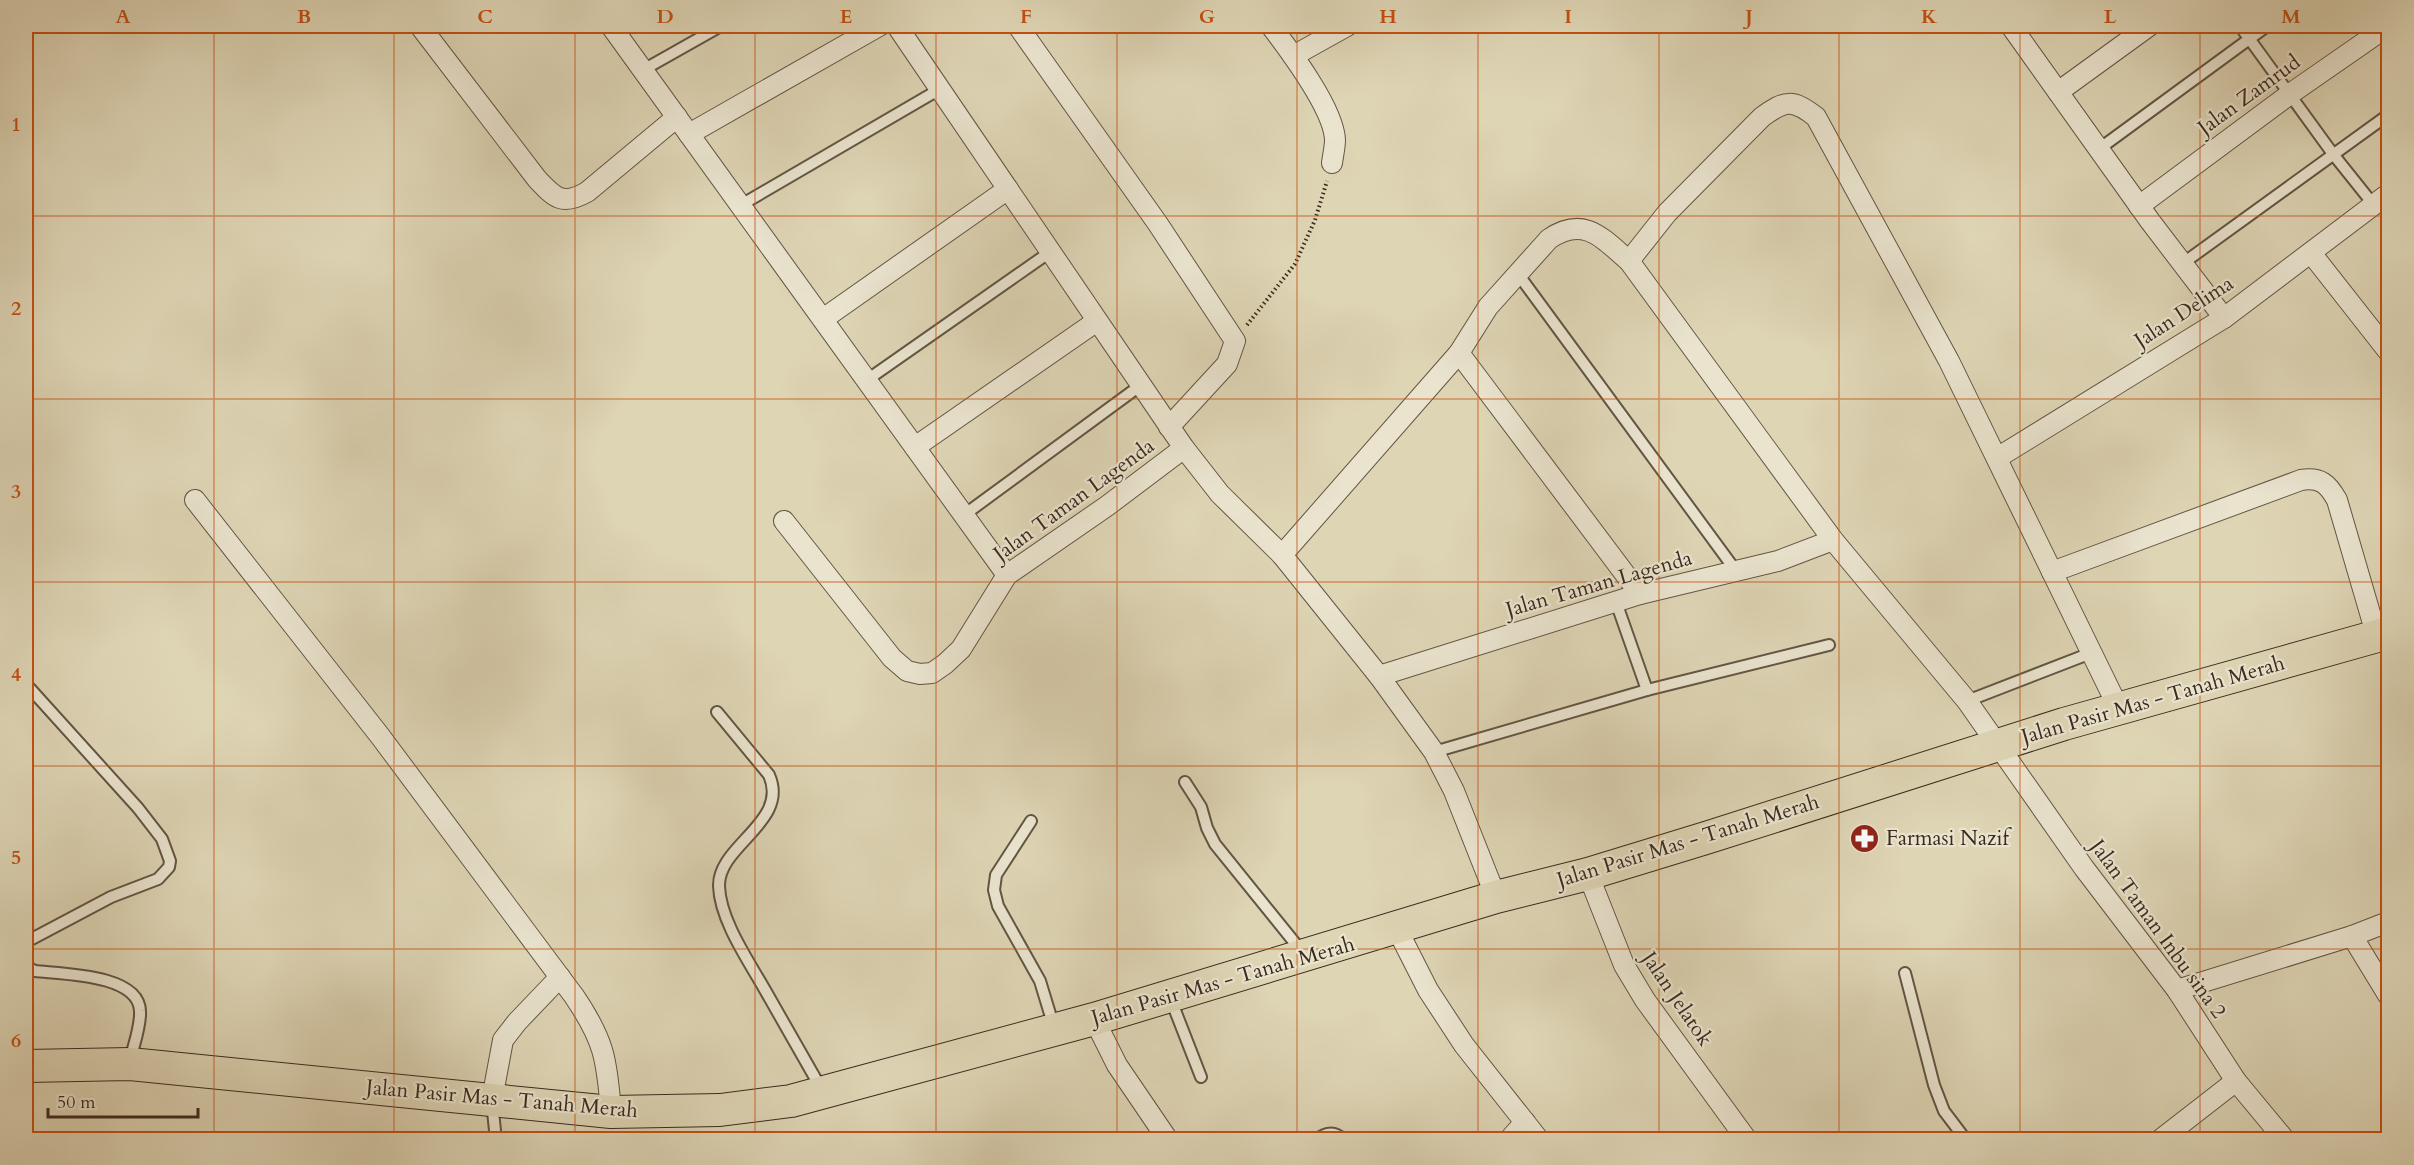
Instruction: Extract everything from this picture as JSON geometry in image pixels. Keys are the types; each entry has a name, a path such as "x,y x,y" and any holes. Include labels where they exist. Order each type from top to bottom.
{"main road":[{"name":"Jalan Pasir Mas - Tanah Merah","path":"26,1066 130,1064 611,1112 720,1110 791,1101 1170,997 1496,897 1588,874 1996,745 2383,635"}],"street":[{"path":"420,26 537,179 552,195 563,200 575,199 587,192 677,117"},
{"path":"611,26 1007,574"},
{"path":"689,134 879,26"},
{"path":"897,26 1184,448 1220,494 1282,555 1379,676 1434,752 1454,790 1496,897"},
{"path":"1018,26 1158,224 1235,341 1227,364 1169,427"},
{"path":"1272,26 1328,113 1335,138 1332,163"},
{"path":"1293,56 1347,26"},
{"path":"2058,92 2149,26"},
{"name":"Jalan Zamrud","path":"2139,206 2290,94 2388,26"},
{"path":"2019,29 2058,92 2139,206 2224,318"},
{"path":"1282,555 1459,353 1488,308 1549,239 1561,231 1572,228 1588,229 1601,236 1629,261 1667,213 1762,117 1779,105 1794,104 1806,109 1825,128 1949,361 2119,709"},
{"path":"823,320 1008,189"},
{"name":"Jalan Delima","path":"1997,458 2224,318 2381,199"},
{"path":"2311,253 2388,351"},
{"name":"Jalan Taman Inbu sina 2","path":"1629,261 1833,540 1967,701 2084,868 2177,990 2236,1081 2285,1140"},
{"path":"915,447 1097,321"},
{"path":"1459,353 1640,594"},
{"name":"Jalan Taman Lagenda","path":"784,521 892,658 907,671 920,674 932,673 961,649 1007,574 1107,506 1184,448"},
{"path":"2052,572 2301,480 2313,478 2326,484 2337,500 2383,635"},
{"path":"195,500 380,736 586,1013 600,1039 608,1068 611,1112"},
{"name":"Jalan Taman Lagenda","path":"1379,676 1640,594 1778,561 1833,540"},
{"name":"Jalan Jelatok","path":"1588,874 1624,965 1645,999 1748,1140"},
{"path":"2177,990 2352,936 2388,922"},
{"path":"1397,929 1428,990 1458,1036 1539,1140"},
{"path":"2352,936 2388,995"},
{"path":"492,1099 503,1040 560,977"},
{"path":"1094,1019 1117,1065 1168,1140"},
{"path":"2160,1140 2236,1081"},
{"path":"1509,1140 1525,1122"}],"lane":[{"path":"643,70 721,26"},
{"path":"2240,26 2333,154 2381,199"},
{"path":"2099,149 2267,26"},
{"path":"741,205 940,89"},
{"path":"2182,264 2388,115"},
{"path":"867,380 1050,252"},
{"path":"1518,274 1736,571"},
{"path":"964,514 1141,385"},
{"path":"1617,602 1647,690"},
{"path":"1434,752 1647,690 1829,645"},
{"path":"1967,701 2091,653"},
{"path":"26,684 138,808 162,839 170,861 169,867 158,879 111,897 26,942"},
{"path":"717,712 769,775 774,786 773,797 764,817 722,869 719,888 723,909 737,941 824,1093"},
{"path":"1185,782 1202,807 1207,828 1215,844 1306,956"},
{"path":"1031,821 996,875 994,890 998,906 1040,981 1055,1030"},
{"path":"26,966 35,971 101,978 120,986 134,996 139,1004 140,1013 130,1064"},
{"path":"1905,973 1937,1094 1944,1111 1966,1140"},
{"path":"1170,997 1201,1077"},
{"path":"492,1099 496,1140"},
{"path":"1316,1140 1330,1133 1338,1134 1344,1140"}],"path":[{"path":"1235,341 1295,264 1315,220 1332,163"}],"place":[{"name":"Farmasi Nazif","path":"1865,838"}]}
